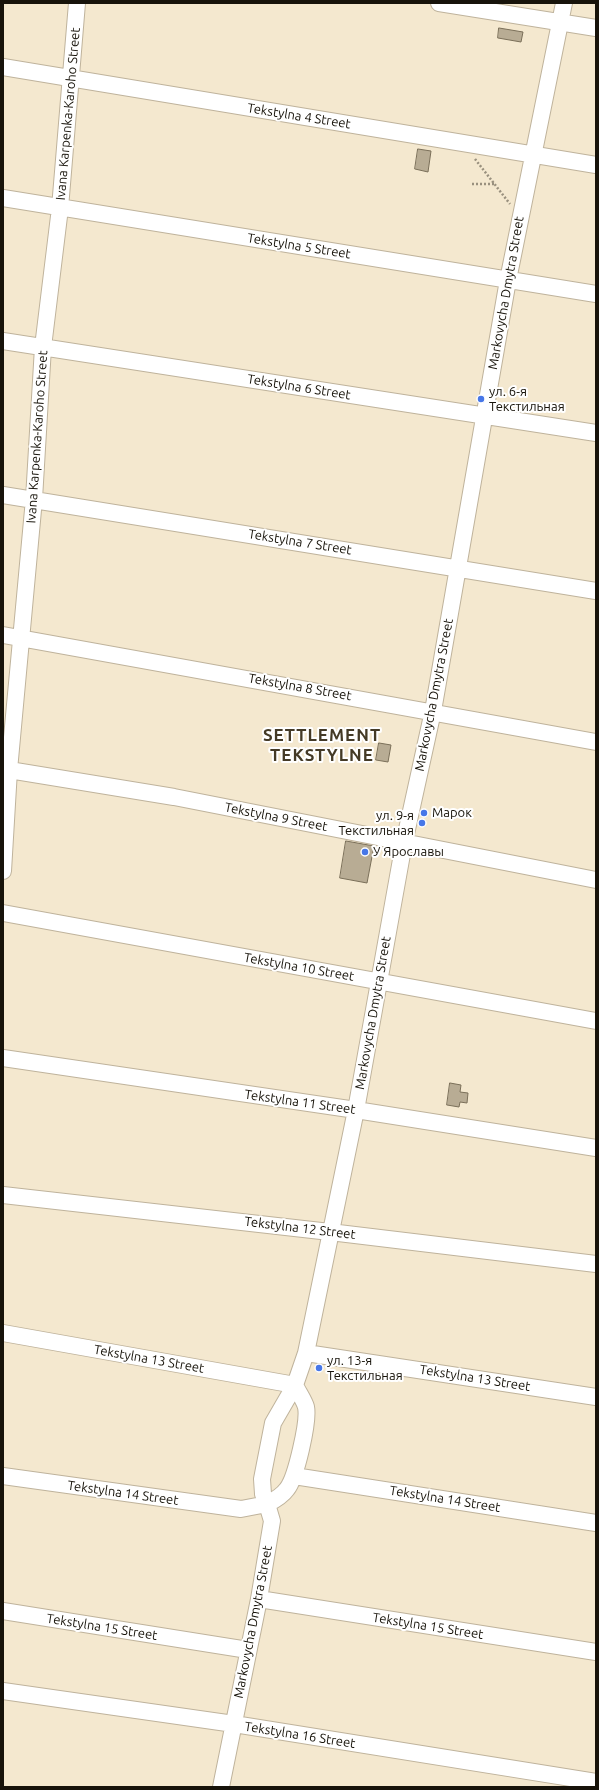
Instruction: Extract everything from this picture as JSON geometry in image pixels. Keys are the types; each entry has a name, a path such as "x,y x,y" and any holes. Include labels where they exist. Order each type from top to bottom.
{"street":[{"name":"Ivana Karpenka-Karoho Street","path":"3,871 6,770 22,638 34,499 43,347 60,208 78,3"},
{"path":"439,3 596,28"},
{"name":"Markovycha Dmytra Street","path":"221,1787 259,1599 272,1521 263,1494 262,1479 273,1423 295,1385 306,1353 356,1110 404,843 433,711 508,280 532,155 564,3"},
{"name":"Tekstylna 4 Street","path":"3,67 532,155 596,164"},
{"name":"Tekstylna 5 Street","path":"3,198 596,294"},
{"name":"Tekstylna 6 Street","path":"3,341 596,433"},
{"name":"Tekstylna 7 Street","path":"3,495 596,591"},
{"name":"Tekstylna 8 Street","path":"3,635 433,711 596,742"},
{"name":"Tekstylna 9 Street","path":"6,770 174,797 596,880"},
{"name":"Tekstylna 10 Street","path":"3,913 596,1021"},
{"name":"Tekstylna 11 Street","path":"3,1058 356,1110 596,1148"},
{"name":"Tekstylna 12 Street","path":"3,1194 596,1264"},
{"name":"Tekstylna 13 Street","path":"3,1332 295,1385"},
{"name":"Tekstylna 13 Street","path":"306,1353 596,1397"},
{"path":"267,1504 278,1498 288,1488 294,1476 300,1452 306,1408 295,1385"},
{"name":"Tekstylna 14 Street","path":"3,1476 241,1509 267,1504"},
{"name":"Tekstylna 14 Street","path":"294,1476 596,1523"},
{"name":"Tekstylna 15 Street","path":"259,1599 596,1652"},
{"name":"Tekstylna 15 Street","path":"3,1611 248,1650"},
{"name":"Tekstylna 16 Street","path":"3,1691 234,1724 596,1782"}],"path":[{"path":"462,143 520,217"},
{"path":"472,184 494,184"}],"building":[{"path":"499,28 523,32 521,42 498,38"},
{"path":"418,149 431,151 428,172 415,169"},
{"path":"379,743 391,745 388,762 376,760"},
{"path":"346,841 374,846 367,883 340,878"},
{"path":"450,1083 461,1085 460,1092 468,1093 467,1103 460,1102 459,1107 447,1105"}],"place":[{"name":"ул. 6-я Текстильная","path":"481,399"},
{"name":"Марок","path":"424,813"},
{"name":"ул. 9-я Текстильная","path":"422,823"},
{"name":"У Ярославы","path":"365,852"},
{"name":"ул. 13-я Текстильная","path":"319,1368"}],"district":[{"name":"SETTLEMENT TEKSTYLNE","path":"322,745"}]}
